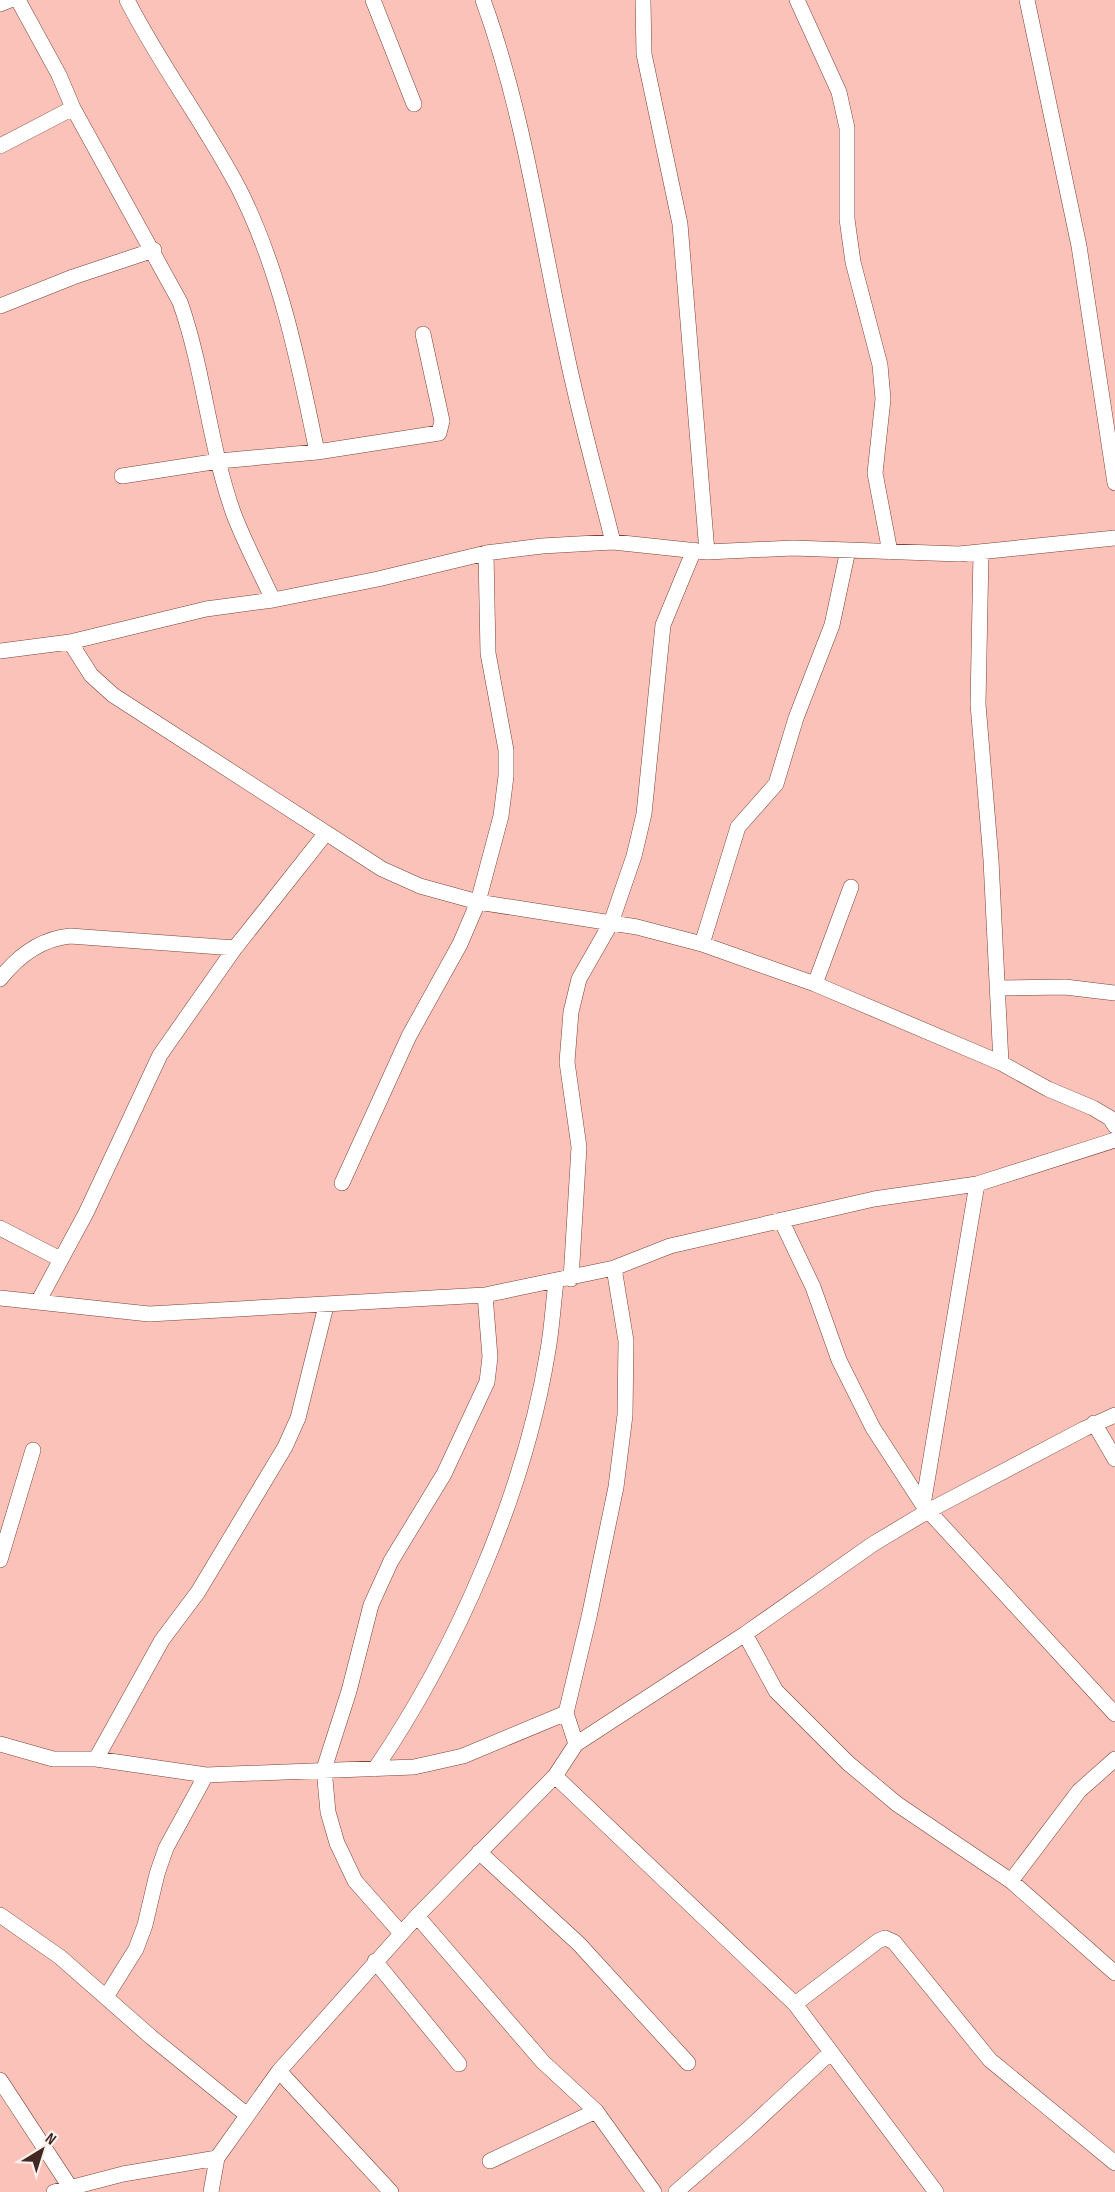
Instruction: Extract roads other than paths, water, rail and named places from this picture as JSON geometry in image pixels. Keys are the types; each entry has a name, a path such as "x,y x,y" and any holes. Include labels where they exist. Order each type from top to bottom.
{"street":[{"path":"0,4 10,0"},
{"path":"18,0 73,108 154,250 180,302 190,331 219,461 234,513 273,600"},
{"path":"127,0 216,147 263,244 302,376 317,452"},
{"path":"373,0 414,104"},
{"path":"483,0 501,49 520,127 566,353 613,542"},
{"path":"375,1769 422,1695 484,1565 535,1412 563,1280 579,1147 567,1062 571,1012 579,979 611,923 634,856 644,814 663,625 700,551 680,224 644,54 643,0"},
{"path":"797,0 839,92 847,128 847,219 853,262 880,365 883,399 875,473 890,552"},
{"path":"1027,0 1079,246 1115,483"},
{"path":"0,146 73,108"},
{"path":"0,306 73,277 154,250"},
{"path":"122,476 219,461 317,452 439,432 442,421 423,334"},
{"path":"0,651 70,642 206,609 273,600 378,579 486,553 542,546 613,542 700,551 792,548 981,553 1077,540 1115,538"},
{"path":"702,944 738,827 776,784 796,718 832,625 848,550"},
{"path":"342,1183 394,1067 460,944 478,902 501,816 506,776 506,750 488,653 486,553"},
{"path":"981,553 978,704 999,988 1001,1063"},
{"path":"70,642 91,675 112,695 382,869 420,886 478,902 611,923 702,944 815,984 1001,1063 1048,1089 1093,1108 1110,1118 1115,1126"},
{"path":"38,1302 86,1213 160,1055 235,948 326,833"},
{"path":"815,984 850,887"},
{"path":"0,979 9,967 33,947 54,938 70,936 235,948"},
{"path":"999,988 1065,987 1115,993"},
{"path":"0,1298 149,1314 326,1306 485,1295 614,1268 670,1246 874,1199 977,1184 1115,1140"},
{"path":"925,1508 977,1184"},
{"path":"781,1220 813,1287 839,1360 873,1428 925,1508 1115,1714"},
{"path":"0,1228 60,1259"},
{"path":"576,1744 566,1713 590,1617 616,1487 625,1415 626,1341 614,1268"},
{"path":"401,1933 355,1881 337,1843 328,1812 324,1768 349,1691 371,1605 391,1561 444,1474 487,1382 490,1357 485,1295"},
{"path":"96,1760 162,1640 198,1592 231,1542 285,1447 298,1418 326,1306"},
{"path":"211,2192 217,2158 279,2071 401,1933 555,1776 576,1744 745,1634 925,1508 1094,1423 1115,1415"},
{"path":"1094,1423 1115,1459"},
{"path":"0,1560 33,1450"},
{"path":"745,1634 776,1691 848,1763 897,1804 1011,1881 1115,1973"},
{"path":"0,1744 53,1759 96,1760 206,1775 324,1768 414,1767 463,1756 566,1713"},
{"path":"1011,1881 1079,1791 1115,1759"},
{"path":"106,1997 136,1948 145,1925 166,1848 206,1775"},
{"path":"555,1776 795,2004 936,2192"},
{"path":"479,1852 579,1944 688,2063"},
{"path":"0,1916 60,1957 247,2115"},
{"path":"417,1916 543,2062 596,2111 654,2192"},
{"path":"795,2004 878,1941 885,1938 894,1942 945,2008 990,2060 1115,2163"},
{"path":"375,1961 459,2064"},
{"path":"677,2192 831,2052"},
{"path":"279,2071 391,2192"},
{"path":"0,2080 70,2187"},
{"path":"490,2161 596,2111"},
{"path":"54,2192 123,2174 217,2158"}]}
